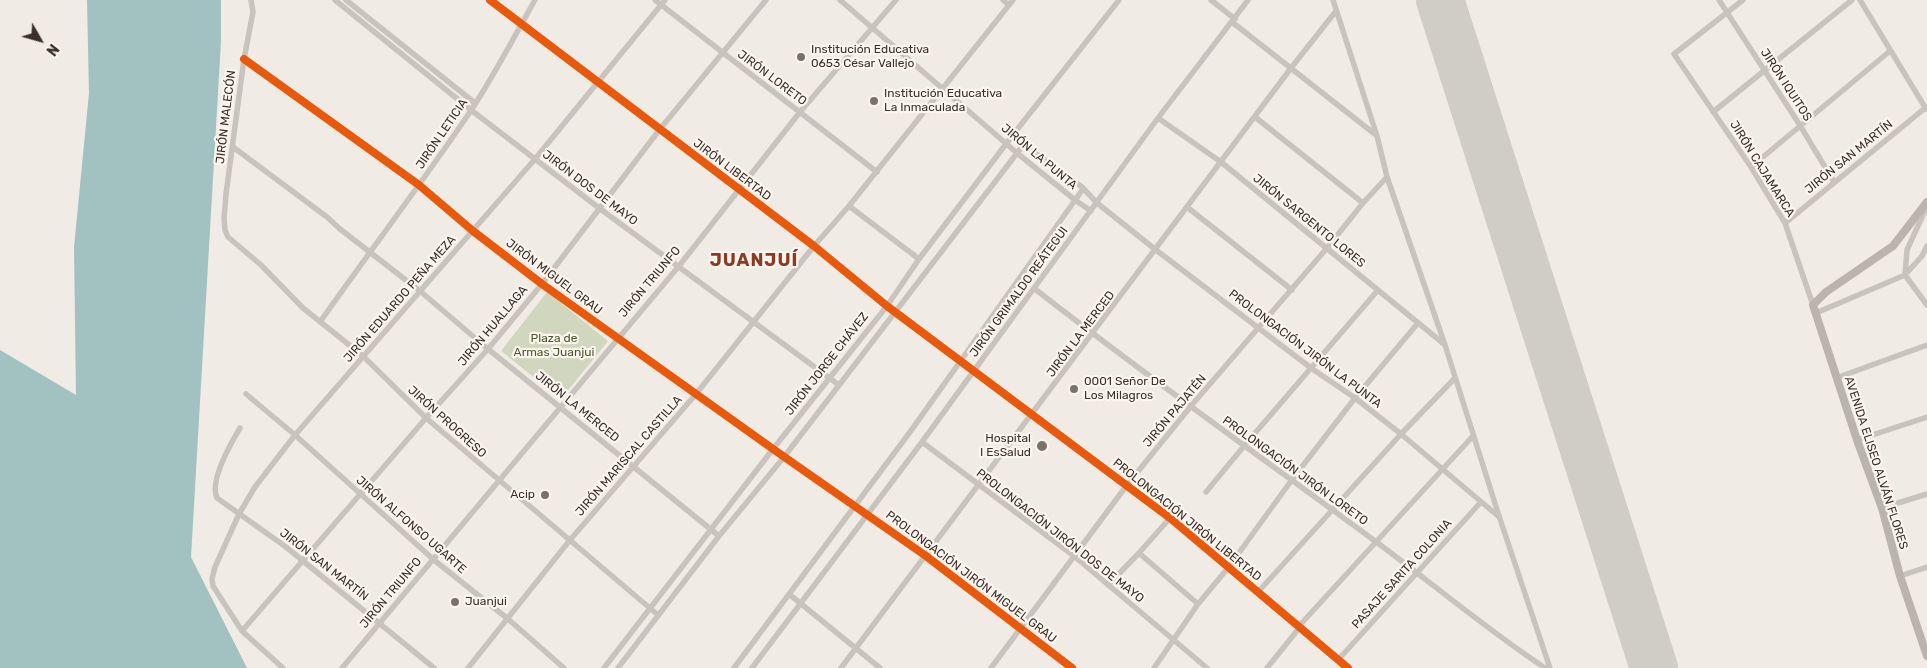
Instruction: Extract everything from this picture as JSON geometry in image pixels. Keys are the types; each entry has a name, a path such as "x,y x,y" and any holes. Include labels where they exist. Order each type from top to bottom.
{"street":[{"name":"JIRÓN MALECÓN","path":"228,237 225,230 225,210 244,59 253,12 251,0"},
{"name":"JIRÓN DOS DE MAYO","path":"335,0 471,110 598,208 839,385"},
{"path":"346,0 475,103"},
{"name":"JIRÓN LIBERTAD","path":"490,0 740,189 887,306 960,360"},
{"name":"JIRÓN LETICIA","path":"320,322 471,110 535,0"},
{"name":"JIRÓN LORETO","path":"655,0 663,2 722,53 877,172"},
{"name":"JIRÓN HUALLAGA","path":"242,631 488,349 542,284 660,129 766,0"},
{"name":"JIRÓN LA PUNTA","path":"840,0 1007,144 1091,211"},
{"name":"JIRÓN TRIUNFO","path":"342,668 679,266 800,112 896,0"},
{"path":"1003,0 1011,3"},
{"name":"JIRÓN JORGE CHÁVEZ","path":"604,668 773,449 887,306 919,259 1012,136 1119,0"},
{"path":"1212,0 1233,21 1377,136"},
{"name":"JIRÓN GRIMALDO REÁTEGUI","path":"752,668 868,515 1035,289 1158,118 1248,0"},
{"path":"1333,0 1377,136 1387,177 1445,345 1499,516 1550,668"},
{"name":"JIRÓN IQUITOS","path":"1719,0 1834,182"},
{"path":"1727,13 1743,0"},
{"path":"1713,112 1852,0"},
{"path":"1860,0 1926,110"},
{"name":"JIRÓN EDUARDO PEÑA MEZA","path":"242,631 218,594 212,580 215,567 239,514 255,487 295,436 363,356 535,159 663,2"},
{"name":"JIRÓN MARISCAL CASTILLA","path":"468,668 570,540 696,394 814,246 877,172 1011,3"},
{"name":"JIRÓN LA MERCED","path":"841,668 1291,68 1336,12"},
{"name":"JIRÓN CAJAMARCA","path":"1727,13 1674,54 1751,167 1785,223 1814,309"},
{"path":"1751,167 1890,51"},
{"name":"JIRÓN MIGUEL GRAU","path":"244,59 419,185 473,231 542,284 855,506"},
{"name":"JIRÓN SAN MARTÍN","path":"1785,223 1926,110"},
{"path":"1255,117 1363,203"},
{"name":"JIRÓN SARGENTO LORES","path":"1158,118 1222,162 1445,345"},
{"name":"JIRÓN LA PUNTA","path":"1012,136 1083,189 1097,203"},
{"name":"JIRÓN JORGE CHÁVEZ","path":"618,668 719,536 784,457 1024,144"},
{"name":"JIRÓN LA MERCED","path":"233,146 420,291 488,349 719,536"},
{"name":"JIRÓN PAJATÉN","path":"991,668 1127,485 1191,406 1387,177"},
{"name":"JIRÓN GRIMALDO REÁTEGUI","path":"734,668 855,506 1083,189"},
{"path":"1814,309 1826,292 1893,246 1927,202"},
{"name":"PROLONGACIÓN JIRÓN LA PUNTA","path":"1097,203 1311,368 1355,398 1499,516"},
{"path":"849,206 919,259"},
{"path":"1927,206 1907,250 1905,275 1927,305"},
{"path":"1187,207 1292,290"},
{"name":"JIRÓN PROGRESO","path":"228,237 320,322 363,356 426,418 658,615"},
{"path":"1814,309 1905,275 1922,256 1927,246"},
{"name":"PROLONGACIÓN JIRÓN LORETO","path":"1035,289 1517,650 1544,668"},
{"path":"1206,492 1378,290"},
{"name":"AVENIDA ELISEO ALVÁN FLORES","path":"1814,309 1857,440 1882,508 1900,576 1923,633 1927,656"},
{"path":"1154,668 1198,604 1228,568 1291,481 1355,398 1418,323"},
{"path":"1836,378 1927,346"},
{"name":"PROLONGACIÓN JIRÓN LIBERTAD","path":"960,360 1170,518 1348,668"},
{"path":"1258,592 1401,434 1455,378"},
{"name":"JIRÓN ALFONSO UGARTE","path":"246,394 434,560 508,619 564,668"},
{"path":"1857,440 1927,417"},
{"name":"JIRÓN SAN MARTÍN","path":"240,428 217,476 215,494 221,502 303,561 434,668"},
{"path":"1268,668 1300,627 1375,542 1473,436"},
{"name":"PROLONGACIÓN JIRÓN DOS DE MAYO","path":"922,442 1074,556 1207,668"},
{"path":"1882,508 1927,494"},
{"name":"PASAJE SARITA COLONIA","path":"1338,660 1481,502"},
{"name":"PROLONGACIÓN JIRÓN MIGUEL GRAU","path":"855,506 926,556 1072,668"},
{"path":"1108,585 1139,554 1170,518"},
{"path":"1139,554 1198,604"},
{"path":"1900,576 1927,567"},
{"path":"788,594 880,668"},
{"path":"242,631 283,668"}],"green space":[{"name":"Plaza de Armas Juanjui","path":"547,292 608,341 561,399 501,351"}],"water":[{"path":"87,0 221,0 221,41 191,557 247,668 0,668 0,350 76,395 74,247 89,93"}],"runway":[{"path":"1440,0 1654,668"}],"cycle path":[{"path":"490,0 814,246 887,306 1170,518 1348,668"},
{"path":"244,59 419,185 473,231 542,284 926,556 1072,668"}],"place":[{"name":"Institución Educativa 0653 César Vallejo","path":"801,57"},
{"name":"Institución Educativa La Inmaculada","path":"874,101"},
{"name":"0001 Señor De Los Milagros","path":"1074,389"},
{"name":"Hospital I EsSalud","path":"1042,446"},
{"name":"Acip","path":"545,495"},
{"name":"Juanjui","path":"455,602"}],"district":[{"name":"JUANJUÍ","path":"754,261"}]}
